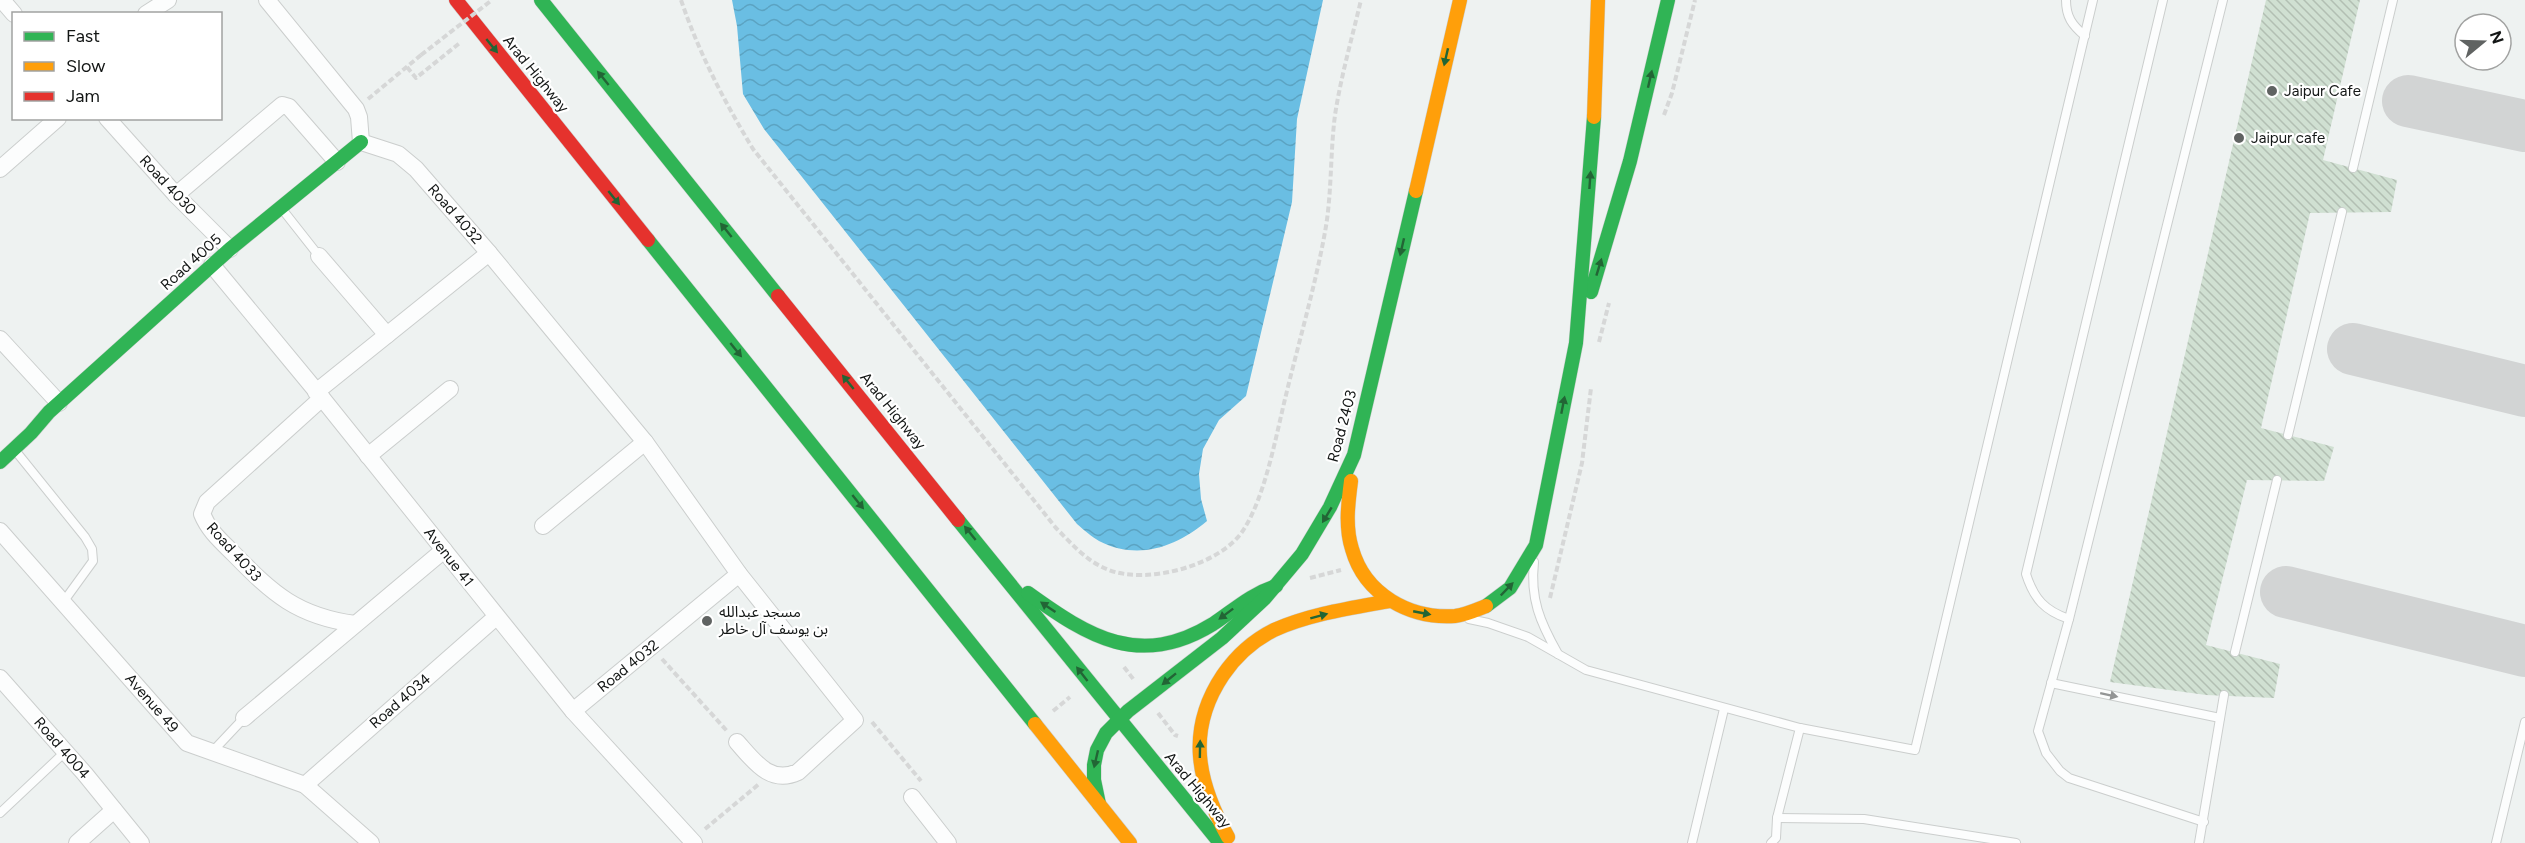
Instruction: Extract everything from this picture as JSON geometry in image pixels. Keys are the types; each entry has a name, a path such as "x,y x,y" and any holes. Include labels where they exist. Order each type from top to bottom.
{"main road":[{"name":"Arad Highway","path":"456,0 1130,843"},
{"name":"Arad Highway","path":"541,0 1118,720 1220,843"},
{"name":"Road 2403","path":"1099,804 1093,774 1095,759 1108,731 1118,720 1234,627 1276,586 1304,553 1332,507 1354,455 1460,0"},
{"path":"1576,343 1594,126 1598,0"},
{"path":"1354,455 1347,515 1353,550 1366,578 1389,601 1419,615 1457,616 1488,606 1510,588 1536,545 1576,343 1630,161 1668,0"},
{"name":"Road 4005","path":"0,462 7,449 230,249 361,142"},
{"path":"1007,579 1095,636 1122,645 1156,645 1187,637 1212,624 1254,593 1276,586"},
{"path":"1232,843 1208,795 1200,763 1199,742 1204,714 1214,689 1229,666 1249,647 1272,632 1311,618 1389,601"}],"street":[{"path":"2,0 12,12"},
{"path":"149,12 168,0"},
{"path":"267,0 356,110 359,117 361,142"},
{"path":"176,195 282,105 289,107 337,162"},
{"path":"0,169 56,120"},
{"name":"Road 4030","path":"109,120 176,195 230,249"},
{"name":"Road 4032","path":"361,142 398,154 416,169 489,253 645,442 739,574 855,720"},
{"path":"319,395 387,335 489,253"},
{"path":"319,256 387,335"},
{"name":"Avenue 41","path":"212,265 573,711 692,842"},
{"path":"0,339 54,408"},
{"path":"368,456 450,389"},
{"name":"Road 4033","path":"319,395 207,502 202,514 208,527 265,586 280,598 326,620 355,624"},
{"path":"543,526 645,442"},
{"name":"Avenue 49","path":"0,531 187,742 305,785 371,843"},
{"path":"244,718 444,550"},
{"name":"Road 4032","path":"573,711 739,574"},
{"name":"Road 4034","path":"305,785 496,617"},
{"name":"Road 4004","path":"3,687 65,752 141,843"},
{"path":"737,742 761,769 782,776 798,772 855,720"},
{"path":"912,797 948,843"},
{"path":"77,843 114,810"}],"lane":[{"path":"2066,0 2066,14 2074,27 2085,36"},
{"path":"1457,616 1488,623 1519,634 1586,670 1800,728 1915,750 2093,0"},
{"path":"2069,619 2054,614 2040,604 2031,590 2026,574 2163,0"},
{"path":"2204,822 2069,778 2060,771 2046,753 2038,731 2069,619 2223,0"},
{"path":"2353,168 2393,0"},
{"path":"280,208 319,256"},
{"path":"2288,435 2342,212"},
{"path":"7,449 86,537 92,549 93,561 64,601"},
{"path":"2235,652 2277,480"},
{"path":"1536,545 1533,577 1537,609 1544,628 1560,657"},
{"path":"2051,683 2220,718"},
{"path":"2199,843 2224,695"},
{"path":"1692,843 1724,709"},
{"path":"212,752 244,718"},
{"path":"2496,843 2525,722"},
{"path":"1775,841 1777,818 1800,728"},
{"path":"0,813 65,752"},
{"path":"1777,818 1863,819 2016,843"}],"path":[{"path":"356,110 421,55 492,0"},
{"path":"681,0 708,69 753,149 1056,528 1084,556 1109,570 1138,576 1167,572 1195,564 1222,551 1244,530 1258,496 1270,458 1325,232 1336,113 1361,0"},
{"path":"1663,119 1672,93 1695,0"},
{"path":"407,67 416,78 467,38"},
{"path":"1597,351 1611,294"},
{"path":"1544,628 1582,463 1592,381"},
{"path":"1302,586 1309,578 1360,565"},
{"path":"651,647 737,742"},
{"path":"1035,724 1089,683"},
{"path":"855,720 864,712 924,784 912,797"},
{"path":"692,842 771,774"}],"water":[{"path":"732,0 1323,0 1297,119 1292,202 1246,396 1219,420 1203,449 1199,474 1201,499 1207,521 1183,538 1156,548 1142,550 1114,547 1096,539 1077,524 764,129 743,94 737,26"}],"building":[{"path":"2266,0 2360,0 2323,160 2397,180 2391,212 2310,213 2261,428 2334,447 2324,481 2247,480 2206,645 2280,664 2274,698 2206,695 2110,682"}],"taxiway":[{"path":"2408,101 2525,126"},
{"path":"2353,349 2525,391"},
{"path":"2286,592 2525,651"}],"traffic: fast":[{"path":"541,0 778,296"},
{"path":"1591,292 1630,161 1668,0"},
{"path":"1486,606 1510,588 1536,545 1576,343 1594,117"},
{"path":"0,462 31,433 49,412 230,249 361,142"},
{"path":"1099,804 1094,780 1094,765 1097,750 1106,733 1128,711 1222,638 1265,598 1302,554 1330,507 1354,455 1416,191"},
{"path":"648,240 1035,724"},
{"path":"958,520 1220,843"},
{"path":"1028,593 1072,623 1094,634 1116,642 1138,646 1162,644 1187,637 1213,624 1251,598 1276,586"}],"traffic: slow":[{"path":"1416,191 1460,0"},
{"path":"1594,117 1598,0"},
{"path":"1351,481 1348,515 1350,541 1358,565 1378,591 1406,608 1438,616 1455,616 1486,606"},
{"path":"1228,837 1209,796 1200,756 1200,736 1204,716 1211,695 1223,675 1246,649 1274,630 1316,616 1389,601"},
{"path":"1035,724 1130,843"}],"traffic: jam":[{"path":"456,0 648,240"},
{"path":"778,296 958,520"}],"place":[{"name":"Jaipur Cafe","path":"2272,91"},
{"name":"Jaipur cafe","path":"2239,138"},
{"name":"مسجد عبدالله بن يوسف آل خاطر","path":"707,621"}]}
